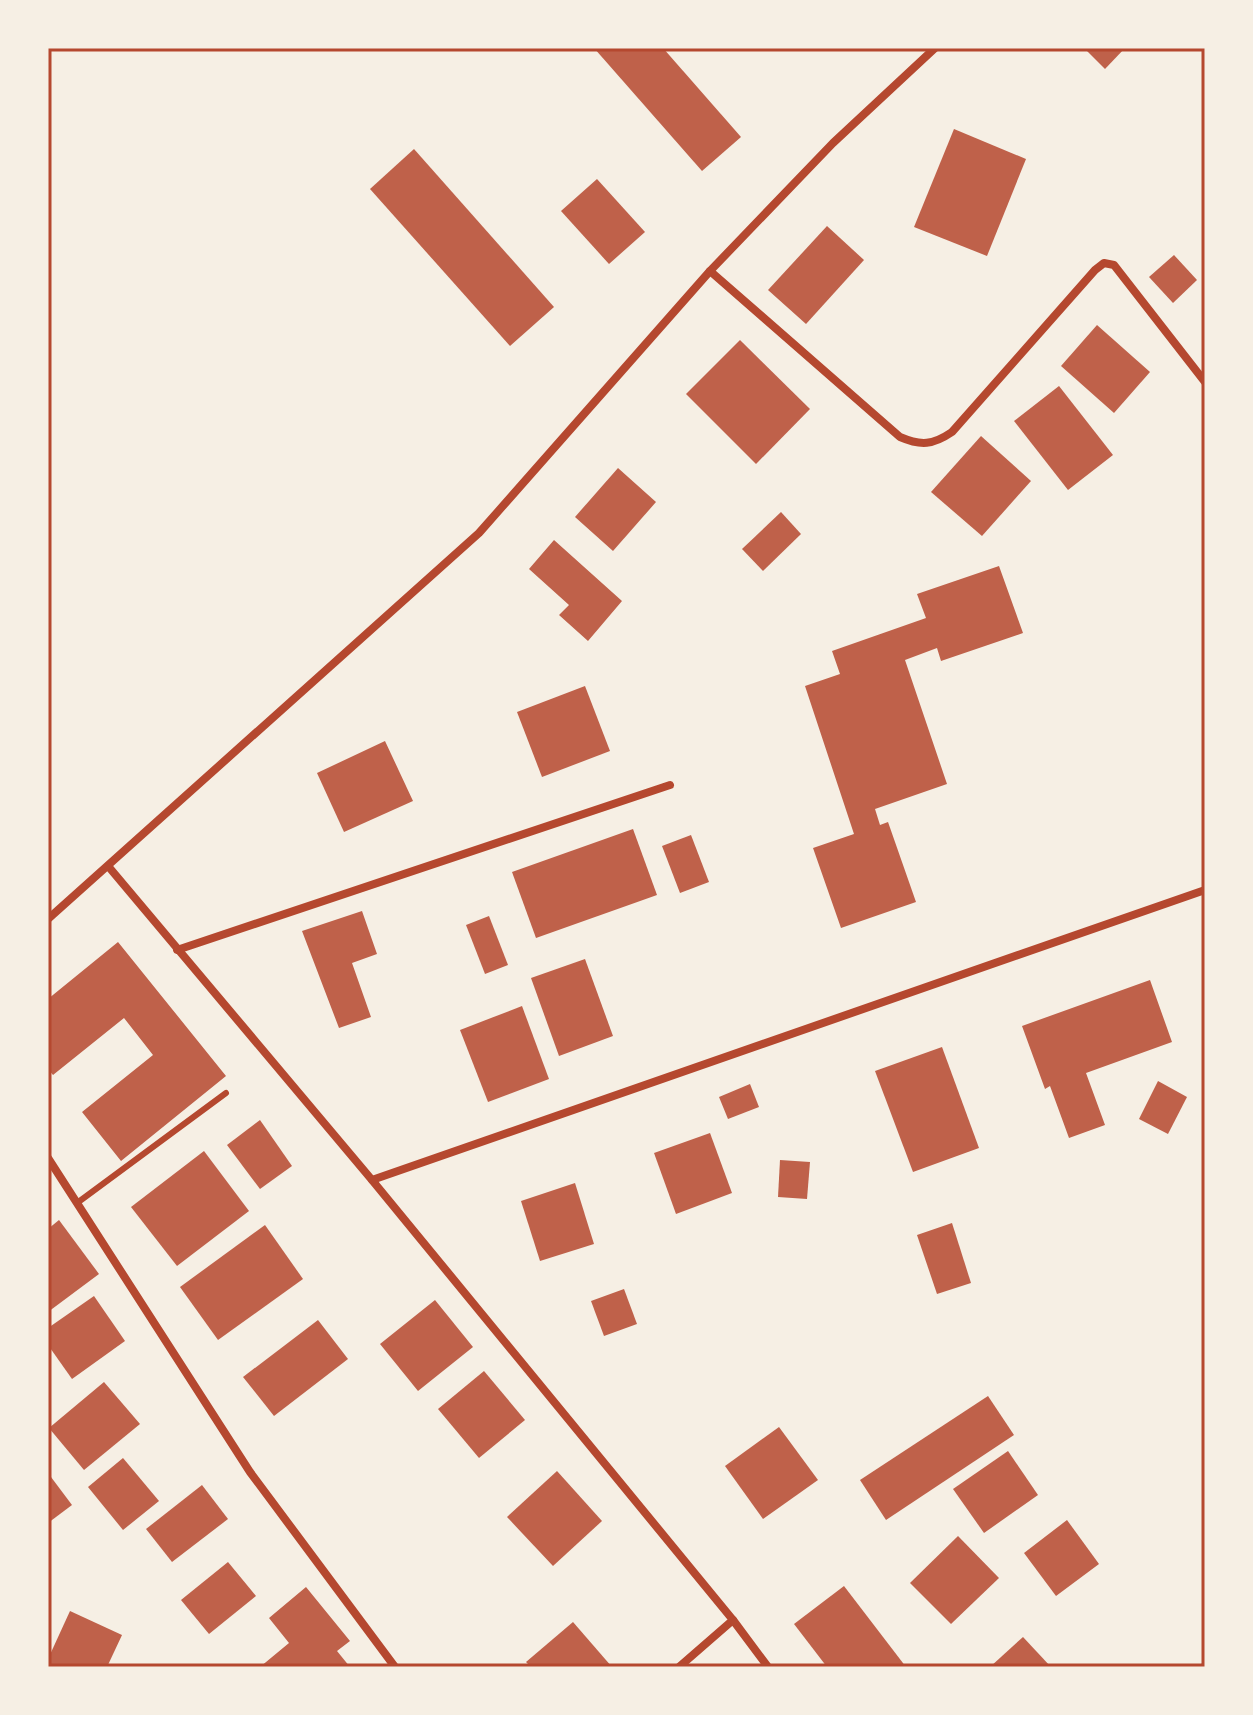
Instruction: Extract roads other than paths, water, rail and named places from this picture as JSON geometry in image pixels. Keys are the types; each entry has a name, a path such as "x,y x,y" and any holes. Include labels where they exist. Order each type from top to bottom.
{"street":[{"path":"48,919 479,533 710,271 833,143 935,48"},
{"path":"710,271 900,437 914,443 939,441 952,432 1104,263 1114,265 1205,382"},
{"path":"177,950 670,785"},
{"path":"108,866 372,1180 733,1620 768,1667"},
{"path":"372,1180 1205,890"},
{"path":"48,1158 250,1472 395,1667"},
{"path":"679,1667 733,1620"}],"lane":[{"path":"77,1203 226,1093"}]}
